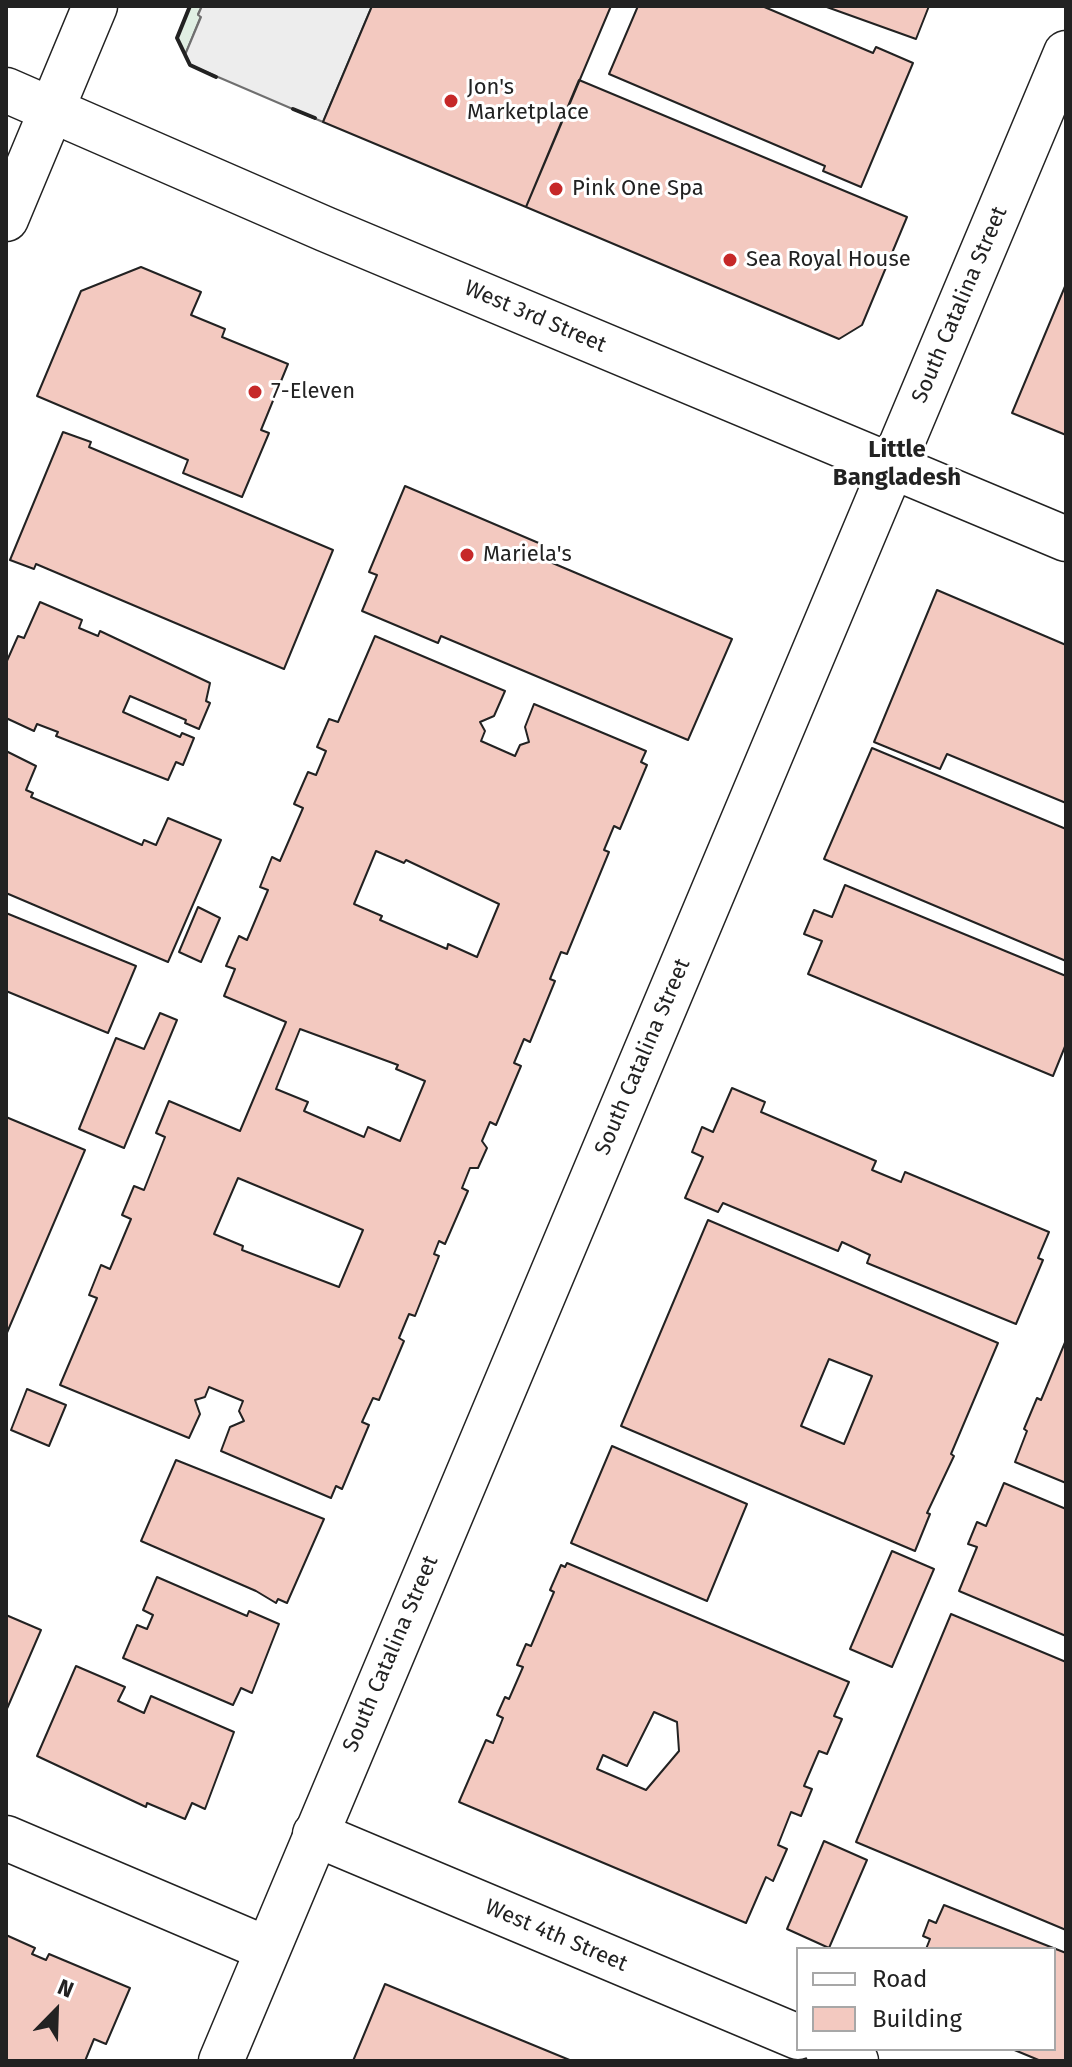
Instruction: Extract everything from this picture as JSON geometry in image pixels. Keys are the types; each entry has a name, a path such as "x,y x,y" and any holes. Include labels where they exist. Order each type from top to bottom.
{"street":[{"path":"6,219 95,6"},
{"name":"South Catalina Street","path":"221,2061 1066,53"},
{"name":"West 3rd Street","path":"6,90 325,229 1066,539"},
{"name":"West 4th Street","path":"315,1834 796,2036"},
{"path":"6,1838 267,1949"},
{"path":"832,2051 856,2061"}],"green space":[{"path":"190,6 202,6 185,55 177,38"}],"shaded area":[{"path":"202,6 372,6 323,122 190,65 185,55 201,17 198,15"}],"building":[{"name":"Jon's Marketplace","path":"372,6 611,6 526,207 323,122"},
{"path":"638,6 762,6 873,53 876,47 913,63 861,187 823,171 825,166 609,74"},
{"path":"824,6 929,6 916,39"},
{"path":"579,80 907,217 862,325 839,339 526,207"},
{"path":"141,267 201,292 191,315 225,329 222,337 288,364 261,430 269,433 242,497 183,473 188,460 37,396 81,291"},
{"path":"1066,284 1066,435 1012,413"},
{"path":"63,432 91,442 89,447 333,550 284,669 36,564 34,569 10,560"},
{"path":"405,486 541,544 536,556 732,639 688,740 441,636 438,643 362,611 377,575 369,572"},
{"path":"937,590 1066,645 1066,803 947,754 940,769 874,742"},
{"path":"40,602 82,620 79,628 98,636 100,631 210,683 206,701 210,703 199,729 185,723 186,720 130,696 123,712 180,737 182,733 194,738 183,765 176,762 168,780 56,736 58,732 37,724 34,731 6,718 6,663 18,636 24,638"},
{"path":"375,636 505,691 494,716 480,722 485,731 481,741 515,756 520,745 529,742 525,727 534,704 646,751 641,762 647,765 620,829 614,826 604,850 609,852 567,954 561,952 550,979 555,981 530,1042 524,1039 514,1063 521,1066 496,1125 490,1122 482,1141 487,1148 478,1168 470,1168 462,1188 468,1191 445,1244 439,1241 434,1254 439,1256 415,1316 409,1314 399,1338 404,1341 379,1400 373,1398 362,1422 369,1425 342,1489 336,1486 331,1498 221,1451 230,1427 244,1421 239,1411 243,1401 209,1387 205,1397 195,1400 200,1414 189,1438 60,1385 97,1298 89,1295 101,1265 110,1269 131,1219 122,1215 134,1186 144,1190 165,1137 156,1133 169,1101 240,1131 286,1022 224,996 235,969 226,966 239,936 247,940 268,890 260,887 272,857 280,861 303,808 294,804 308,772 316,775 326,751 317,747 329,719 338,722","holes":["376,851 404,863 406,860 499,904 477,957 448,944 447,949 380,920 382,916 354,904","300,1029 398,1065 396,1069 425,1081 400,1141 368,1127 364,1137 304,1111 308,1102 276,1089","238,1178 363,1230 339,1287 242,1250 243,1246 214,1234"]},
{"path":"872,748 1066,829 1066,961 824,859"},
{"path":"6,751 36,766 26,790 33,793 31,797 142,845 144,840 156,845 168,818 221,840 168,962 6,893"},
{"path":"845,885 1066,976 1066,1044 1053,1076 808,974 822,941 804,934 814,910 832,917"},
{"path":"198,907 220,918 201,962 179,952"},
{"path":"6,913 136,966 108,1033 6,991"},
{"path":"160,1013 177,1020 124,1148 79,1129 116,1038 144,1049"},
{"path":"732,1088 765,1102 761,1112 876,1161 872,1170 901,1182 905,1172 1049,1232 1038,1258 1043,1260 1016,1324 867,1263 870,1255 842,1242 838,1251 723,1203 718,1212 685,1198 703,1157 692,1152 702,1127 713,1132"},
{"path":"6,1117 85,1150 6,1335"},
{"path":"708,1220 998,1343 951,1454 954,1456 927,1513 930,1514 915,1551 621,1426","holes":["829,1359 872,1376 844,1444 801,1426"]},
{"path":"1066,1340 1066,1483 1015,1462 1027,1431 1024,1429 1037,1398 1041,1400"},
{"path":"27,1389 66,1405 49,1446 11,1430"},
{"path":"612,1446 747,1504 707,1601 571,1543"},
{"path":"176,1460 324,1519 287,1603 278,1599 276,1603 256,1591 141,1541"},
{"path":"1004,1483 1066,1509 1066,1636 959,1591 977,1547 968,1544 977,1522 986,1526"},
{"path":"892,1551 934,1569 892,1667 850,1649"},
{"path":"567,1563 849,1682 834,1716 842,1719 827,1754 819,1751 804,1786 812,1789 801,1816 791,1812 778,1845 787,1849 773,1881 766,1877 746,1923 459,1802 486,1740 493,1743 503,1718 497,1715 505,1697 509,1699 523,1667 517,1665 526,1644 531,1646 554,1592 550,1590 561,1565 565,1567","holes":["654,1712 677,1722 679,1751 646,1790 597,1769 603,1755 627,1766"]},
{"path":"157,1577 247,1616 249,1611 279,1624 252,1693 241,1688 233,1705 123,1658 137,1625 147,1629 153,1615 143,1610"},
{"path":"951,1614 1066,1662 1066,1930 856,1842"},
{"path":"6,1615 41,1630 6,1711"},
{"path":"76,1666 125,1687 118,1701 144,1713 151,1696 234,1732 205,1809 192,1803 185,1819 147,1803 146,1807 37,1756"},
{"path":"824,1841 867,1860 829,1947 787,1929"},
{"path":"944,1905 1051,1947 927,1947 930,1939 923,1936 929,1920 936,1923"},
{"path":"6,1935 35,1948 32,1954 46,1960 49,1954 130,1988 106,2044 94,2039 85,2061 6,2061"},
{"path":"1056,1949 1066,1953 1066,2061 1041,2061 1017,2051 1056,2051"},
{"path":"385,1984 572,2061 353,2061"}],"wall":[{"path":"190,6 177,38 190,65 216,77"},
{"path":"293,109 315,118"}],"place":[{"name":"Jon's Marketplace","path":"451,101"},
{"name":"Pink One Spa","path":"556,189"},
{"name":"Sea Royal House","path":"730,260"},
{"name":"7-Eleven","path":"255,392"},
{"name":"Mariela's","path":"467,555"}],"district":[{"name":"Little Bangladesh","path":"897,464"}]}
